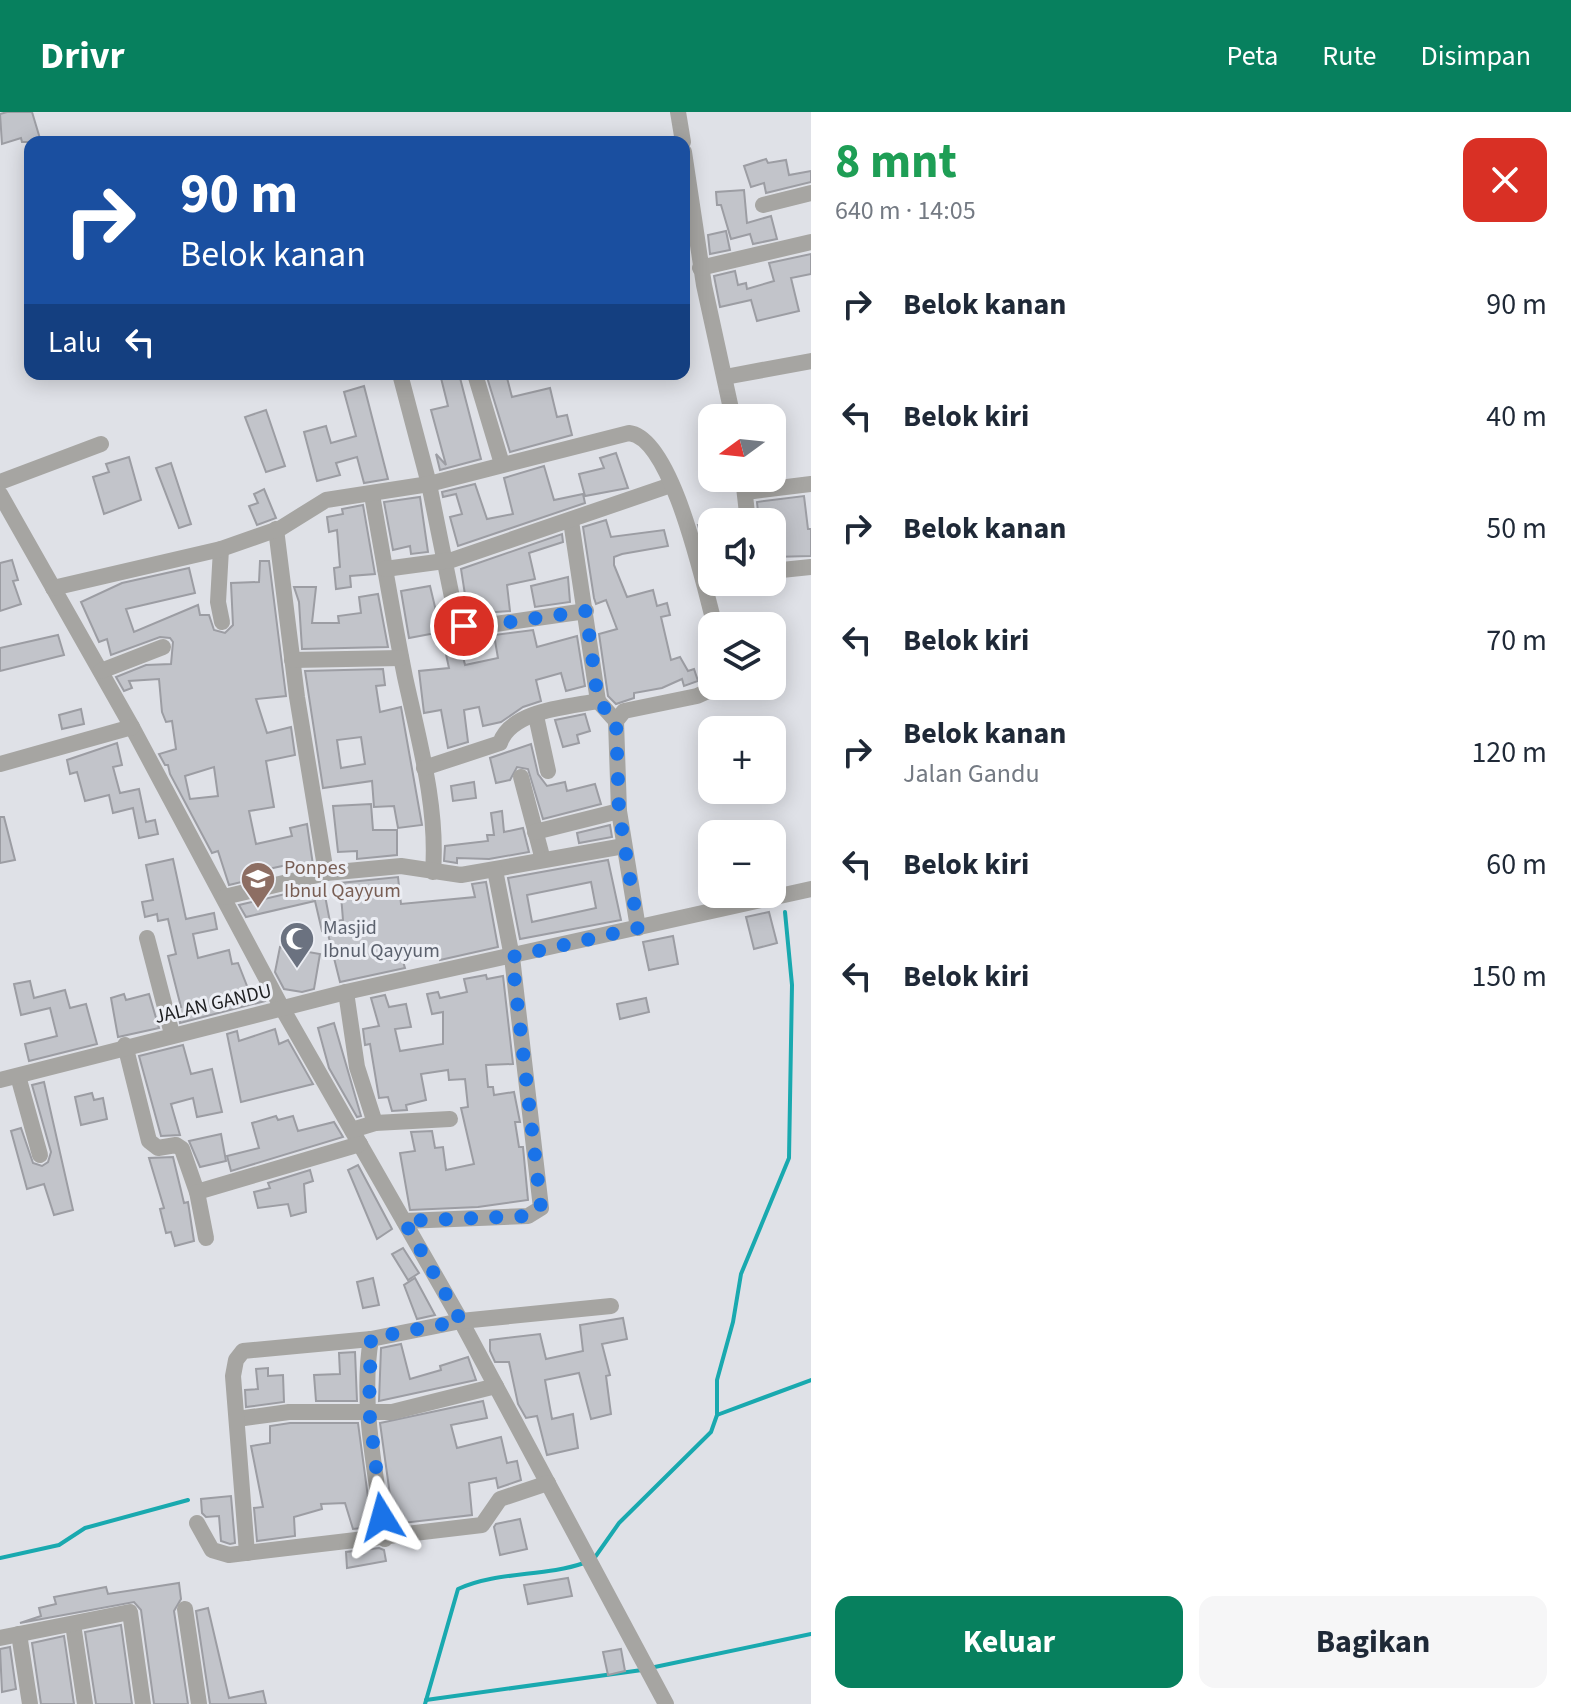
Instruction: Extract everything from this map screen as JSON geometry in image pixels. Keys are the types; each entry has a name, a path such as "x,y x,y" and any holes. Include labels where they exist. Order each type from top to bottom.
{"street":[{"path":"678,112 682,136"},
{"path":"763,205 811,193"},
{"path":"690,196 700,268 730,404"},
{"path":"700,268 811,242"},
{"path":"725,377 811,361"},
{"path":"402,380 429,484 456,617 464,626 475,627 586,611"},
{"path":"477,380 502,464"},
{"path":"53,588 221,549 276,529 326,500 429,484 618,435 638,434 651,446 671,485 698,557"},
{"path":"0,482 101,444"},
{"path":"786,484 811,484"},
{"path":"385,569 446,561 671,485"},
{"path":"0,494 132,727 282,1008 461,1321 666,1704"},
{"path":"372,495 424,768 435,839 433,872"},
{"path":"571,521 598,701 616,721 619,811 638,928"},
{"path":"276,529 292,660 326,873"},
{"path":"221,549 218,602 222,622"},
{"path":"786,570 811,567"},
{"path":"101,671 163,647"},
{"path":"292,660 401,658"},
{"path":"616,721 624,711 698,696"},
{"path":"424,768 500,743 504,730 536,716 598,701"},
{"path":"536,716 548,771"},
{"path":"0,764 132,727"},
{"path":"521,777 543,860"},
{"path":"535,832 619,811"},
{"path":"224,897 326,873 401,866 461,875 624,846"},
{"path":"404,1221 528,1216 541,1208 512,957 495,870"},
{"name":"JALAN GANDU","path":"0,1080 125,1045 346,992 811,889"},
{"path":"147,938 172,1034"},
{"path":"346,992 357,1067 375,1123"},
{"path":"125,1045 139,1112 149,1141 158,1148 176,1145 182,1149 197,1192 206,1238"},
{"path":"18,1076 40,1155"},
{"path":"197,1192 356,1137 375,1123 450,1119"},
{"path":"247,1553 233,1376 236,1360 243,1351 371,1339 461,1321 611,1306"},
{"path":"371,1339 368,1359 369,1409 385,1539"},
{"path":"237,1419 289,1412 322,1414 369,1409 392,1412 496,1386"},
{"path":"197,1523 212,1550 229,1555 385,1539 482,1525 500,1499 548,1483"},
{"path":"185,1609 199,1704"},
{"path":"0,1638 130,1612 143,1704"},
{"path":"73,1624 85,1704"},
{"path":"19,1634 30,1704"}],"building":[{"path":"32,112 39,136 24,136 24,142 21,138 2,144 0,114"},
{"path":"766,159 768,163 786,160 789,175 811,171 811,182 766,193 764,183 751,187 744,166"},
{"path":"744,190 747,223 771,216 777,239 753,244 750,234 731,239 721,205 717,205 716,192"},
{"path":"726,231 730,250 710,254 708,235"},
{"path":"811,254 811,274 791,278 799,311 757,321 751,300 720,307 714,276 735,271 738,285 746,283 747,289 774,281 769,263"},
{"path":"442,380 461,380 481,459 440,470 436,454 446,465 431,410 448,406"},
{"path":"488,380 508,380 512,397 550,388 557,417 567,415 572,435 510,452"},
{"path":"364,386 388,479 364,483 357,457 336,463 340,475 317,481 304,432 326,426 331,443 356,436 344,392"},
{"path":"266,410 285,466 266,472 245,417"},
{"path":"616,453 628,488 585,496 579,474 604,468 600,458"},
{"path":"129,457 141,500 104,514 93,477 109,472 106,464"},
{"path":"171,463 191,524 179,528 156,468"},
{"path":"544,466 554,500 583,494 585,503 458,546 450,517 462,514 456,494 443,497 442,492 475,484 487,519 513,514 504,478"},
{"path":"264,489 276,518 257,525 249,506 258,503 254,494"},
{"path":"804,496 808,529 811,529 811,556 786,557 786,508 758,508 757,502"},
{"path":"420,497 428,552 411,554 410,546 393,550 384,502"},
{"path":"363,505 375,574 350,576 351,587 336,589 334,568 340,567 337,530 329,532 327,517 343,514 342,509"},
{"path":"606,520 611,537 664,530 668,546 622,554 614,557 614,565 627,597 653,590 657,606 667,603 670,615 661,617 671,660 680,657 688,671 694,669 698,681 684,686 682,679 662,688 634,693 634,698 616,704 608,696 599,634 617,629 606,600 596,604 594,598 583,527"},
{"path":"562,534 563,542 529,553 535,579 507,585 510,611 468,614 461,569"},
{"path":"12,560 18,580 13,581 21,604 0,611 0,563"},
{"path":"260,561 269,561 286,696 256,699 267,733 291,727 295,755 266,761 274,807 249,811 256,844 292,836 290,828 307,824 313,865 297,868 296,863 264,870 266,876 229,885 218,851 212,853 168,765 159,754 176,749 172,721 166,722 162,712 159,679 129,681 132,688 124,691 116,677 146,665 171,664 173,642 170,638 160,637 111,655 107,639 99,642 81,602 122,583 189,568 195,593 126,609 134,632 198,605 200,615 209,615 214,630 225,633 233,625 231,583 259,582","holes":["214,767 218,796 190,799 185,776"]},
{"path":"568,577 570,602 535,607 531,586"},
{"path":"430,586 441,632 409,638 401,591"},
{"path":"294,587 316,587 312,623 339,623 338,616 361,613 359,597 378,594 388,647 302,649 299,602"},
{"path":"533,630 537,647 577,636 585,686 566,691 561,673 536,680 541,701 523,707 501,722 483,726 479,707 464,710 468,742 448,748 441,710 424,713 419,671 449,668 442,636 458,635 465,665 498,658 494,635"},
{"path":"58,635 64,655 0,671 0,648"},
{"path":"383,669 385,685 376,686 380,712 401,707 422,825 398,828 394,806 374,807 372,781 323,788 305,671","holes":["361,737 365,764 341,768 337,740"]},
{"path":"81,709 84,724 62,729 59,715"},
{"path":"585,714 590,731 577,735 579,743 563,747 555,720"},
{"path":"117,743 122,765 113,767 120,793 139,789 146,822 155,820 158,834 139,838 133,808 113,813 109,795 85,801 77,772 70,774 67,760"},
{"path":"531,744 538,774 547,786 565,782 567,791 595,784 601,804 543,819 528,769 517,767 510,780 496,783 490,758"},
{"path":"474,782 476,798 453,801 451,786"},
{"path":"371,804 373,830 397,830 397,855 357,859 357,851 338,852 333,806"},
{"path":"502,811 504,832 523,828 529,852 489,859 457,858 457,863 444,861 445,846 488,841 487,835 494,835 491,813"},
{"path":"0,817 4,817 15,860 0,863"},
{"path":"610,825 612,837 579,843 577,833"},
{"path":"173,859 186,919 214,913 217,929 193,934 198,958 229,950 232,964 238,963 249,991 259,988 265,1001 180,1023 177,1008 181,1007 168,956 176,954 168,919 158,921 157,914 145,917 142,902 153,900 146,865"},
{"path":"608,860 621,920 520,939 508,878","holes":["591,882 596,908 532,922 527,895"]},
{"path":"398,877 401,904 475,897 472,884 486,882 498,947 440,960 437,945 400,952 405,968 340,982 327,930 322,931 315,901 246,917 239,905 323,885 330,922 343,920 340,883"},
{"path":"769,912 777,943 754,949 746,917"},
{"path":"673,936 678,964 649,970 643,942"},
{"name":"Masjid Ibnul Qayyum","path":"280,947 320,954 314,989 302,992 284,989 275,972"},
{"path":"486,975 487,979 503,976 513,1064 486,1065 488,1087 493,1087 494,1095 514,1092 520,1122 515,1122 519,1147 523,1147 528,1200 478,1207 410,1210 400,1153 415,1151 411,1132 432,1131 435,1148 443,1147 446,1170 474,1164 461,1108 468,1107 465,1079 449,1080 448,1070 421,1074 426,1100 406,1105 407,1110 392,1111 388,1097 379,1098 370,1044 365,1045 363,1029 379,1026 371,998 385,995 389,1007 406,1004 411,1027 395,1029 400,1051 443,1044 443,1012 432,1014 427,994 438,992 440,998 467,992 464,979"},
{"path":"30,981 34,998 65,990 70,1008 86,1004 97,1044 29,1061 25,1044 57,1036 50,1008 21,1015 14,984"},
{"path":"124,994 126,1000 149,994 159,1028 118,1037 111,998"},
{"path":"646,998 649,1012 620,1019 617,1004"},
{"path":"334,1023 361,1116 357,1117 329,1068 318,1028"},
{"path":"275,1029 279,1044 288,1040 313,1084 241,1102 227,1034 237,1031 239,1041"},
{"path":"183,1045 191,1074 212,1069 222,1112 197,1117 193,1098 171,1104 180,1135 161,1136 139,1056"},
{"path":"44,1082 73,1210 54,1215 44,1184 27,1189 11,1131 21,1128 33,1163 42,1166 48,1162 51,1152 32,1085"},
{"path":"92,1093 94,1100 103,1098 107,1119 81,1125 75,1097"},
{"path":"276,1116 278,1120 293,1116 298,1131 334,1122 343,1137 231,1171 227,1156 259,1148 252,1123"},
{"path":"221,1134 226,1161 200,1167 189,1141"},
{"path":"173,1157 184,1203 188,1202 194,1241 175,1246 171,1232 166,1233 160,1209 164,1208 149,1158"},
{"path":"358,1165 392,1229 377,1239 348,1170"},
{"path":"310,1170 313,1181 304,1184 306,1212 291,1216 288,1204 258,1208 254,1192 270,1188 268,1183"},
{"path":"403,1248 419,1273 408,1280 392,1254"},
{"path":"373,1278 379,1305 363,1308 357,1282"},
{"path":"415,1278 435,1315 417,1319 404,1285"},
{"path":"623,1318 627,1339 602,1344 610,1375 606,1376 611,1414 591,1419 579,1373 545,1380 552,1419 573,1414 578,1448 547,1455 537,1416 526,1418 518,1404 509,1362 495,1362 490,1351 490,1340 540,1334 546,1359 583,1351 580,1325"},
{"path":"401,1344 410,1379 441,1370 440,1366 468,1357 476,1380 379,1401 381,1348"},
{"path":"355,1352 357,1401 316,1401 314,1375 340,1374 339,1353"},
{"path":"268,1368 268,1376 283,1375 284,1402 246,1407 245,1390 258,1389 256,1369"},
{"path":"483,1401 487,1418 451,1425 457,1448 501,1437 507,1463 517,1461 521,1480 498,1488 496,1478 469,1483 472,1515 394,1524 380,1423"},
{"path":"358,1423 372,1527 353,1529 345,1503 321,1504 322,1509 294,1517 295,1536 257,1541 254,1508 263,1507 251,1446 270,1443 270,1426"},
{"path":"231,1496 235,1543 230,1544 221,1541 219,1516 206,1517 202,1513 201,1499"},
{"path":"520,1519 527,1549 500,1555 494,1527"},
{"path":"384,1550 386,1561 347,1568 346,1552"},
{"path":"568,1578 572,1596 528,1604 524,1585"},
{"path":"179,1583 181,1599 174,1611 188,1704 154,1704 141,1610 134,1602 20,1623 41,1616 39,1608 56,1604 54,1597 106,1587 108,1594"},
{"path":"208,1608 229,1698 263,1691 266,1704 210,1704 196,1611"},
{"path":"121,1625 132,1704 96,1704 85,1632"},
{"path":"64,1636 74,1704 41,1704 32,1643"},
{"path":"10,1647 16,1689 2,1692 0,1649"},
{"path":"621,1649 625,1671 608,1675 603,1652"}],"waterway":[{"path":"593,1560 619,1523 711,1432 717,1415 717,1380 733,1322 741,1274 789,1158 792,985 785,912"},
{"path":"717,1415 811,1380"},
{"path":"0,1558 59,1545 85,1528 188,1500"},
{"path":"425,1704 458,1589 489,1579 584,1563"},
{"path":"650,1668 811,1634"},
{"path":"426,1700 642,1670"}],"place":[{"name":"Ponpes Ibnul Qayyum","path":"258,910"},
{"name":"Masjid Ibnul Qayyum","path":"297,970"}],"route":[{"path":"382,1517 369,1409 368,1359 371,1338 461,1321 404,1221 464,1221 528,1216 541,1208 543,1200 525,1092 512,957 638,928 619,811 613,733 616,721 598,701 599,690 586,611 464,626"}]}
